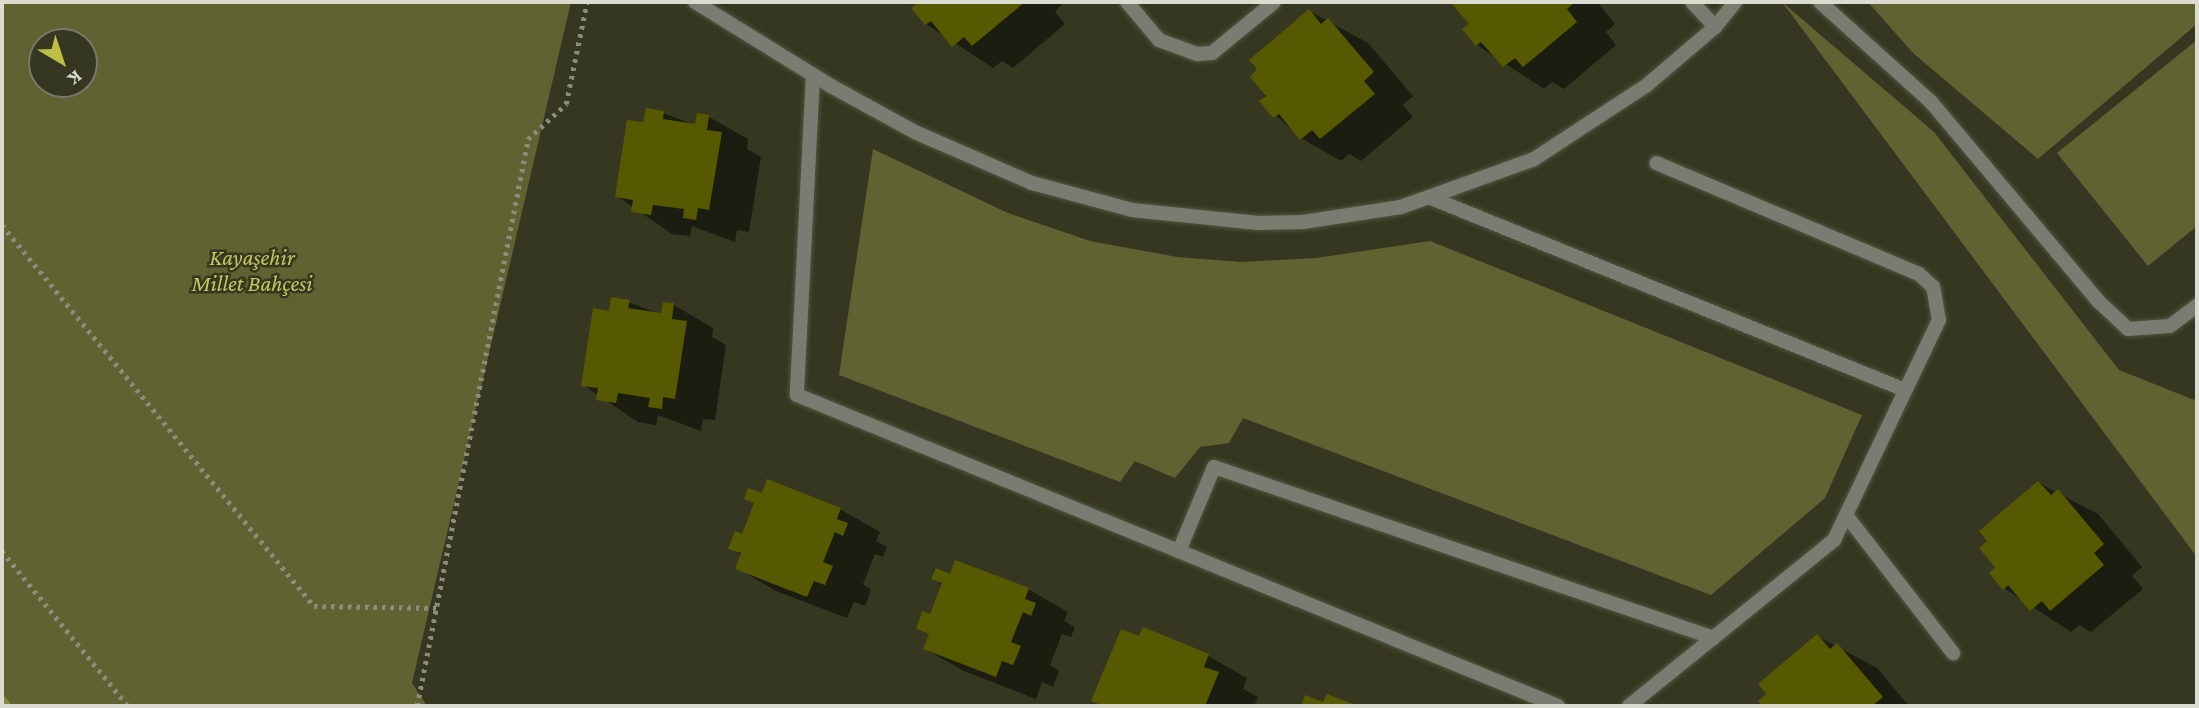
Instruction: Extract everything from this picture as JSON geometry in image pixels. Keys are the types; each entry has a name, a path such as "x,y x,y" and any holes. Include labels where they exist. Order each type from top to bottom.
{"street":[{"path":"695,2 813,75 917,133 1032,183 1132,210 1258,223 1303,222 1353,216 1430,198 1534,159 1647,85 1714,27 1735,2"},
{"path":"1127,2 1159,40 1197,54 1212,53 1274,2"},
{"path":"1692,2 1714,27"},
{"path":"1820,2 1932,103 2098,301 2128,328 2170,326 2197,306"},
{"path":"813,75 797,395 1558,706"},
{"path":"1629,706 1834,540 1939,320 1933,287 1919,274 1656,163"},
{"path":"1430,198 1905,390"},
{"path":"1179,551 1214,467 1714,638"},
{"path":"1846,515 1952,653"}],"path":[{"path":"417,706 439,608 528,139 566,104 587,2"},
{"path":"2,225 314,606 439,608"},
{"path":"2,551 128,706"}],"green space":[{"name":"Kayaşehir Millet Bahçesi","path":"2,2 571,2 412,683 427,706 2,706"},
{"path":"1782,2 1934,132 2119,370 2197,401 2197,557"},
{"path":"1868,2 2197,2 2197,24 2038,159 1913,53"},
{"path":"2197,40 2197,226 2148,266 2057,153"},
{"path":"873,149 1008,213 1090,241 1177,257 1240,262 1316,258 1430,241 1862,415 1825,498 1711,595 1243,418 1229,443 1200,447 1175,478 1135,461 1120,482 839,375"}],"building":[{"path":"919,2 1025,2 972,46 964,37 952,47 931,21 925,25 911,8"},
{"path":"1575,2 1567,9 1577,22 1523,67 1515,58 1503,67 1481,42 1476,46 1462,29 1469,24 1452,4"},
{"path":"1309,9 1321,24 1328,18 1374,72 1364,81 1375,94 1320,139 1312,130 1300,140 1279,114 1273,118 1259,101 1266,96 1250,77 1257,69 1249,60"},
{"path":"646,108 664,111 663,119 695,124 697,113 709,115 707,130 722,132 709,210 698,208 696,220 683,218 684,209 653,205 651,215 631,212 633,200 615,197 627,120 643,122"},
{"path":"611,297 630,300 628,308 661,313 663,302 674,303 672,319 687,321 675,399 663,397 662,409 648,407 650,398 618,393 616,403 596,400 598,388 581,386 593,308 609,311"},
{"path":"767,479 841,508 837,519 848,523 843,536 835,532 823,562 833,566 825,585 814,581 807,597 735,569 741,553 728,549 735,531 742,534 754,503 744,499 748,488 762,493"},
{"path":"2038,481 2051,495 2058,489 2104,544 2094,553 2104,565 2050,611 2042,601 2030,611 2008,585 2003,590 1989,573 1995,567 1979,548 1987,541 1979,531"},
{"path":"955,560 1029,588 1025,599 1036,603 1031,616 1023,612 1011,642 1021,646 1013,665 1002,661 996,677 923,649 929,634 916,629 922,611 930,614 942,583 931,579 936,568 950,574"},
{"path":"1143,627 1209,654 1204,667 1219,672 1205,706 1104,706 1091,701 1121,629 1139,636"},
{"path":"1817,634 1830,649 1837,643 1883,697 1872,706 1762,706 1758,701 1766,694 1758,684"},
{"path":"1327,694 1358,706 1301,706 1305,695 1323,702"}],"waterway":[{"path":"2,701 6,706"}]}
